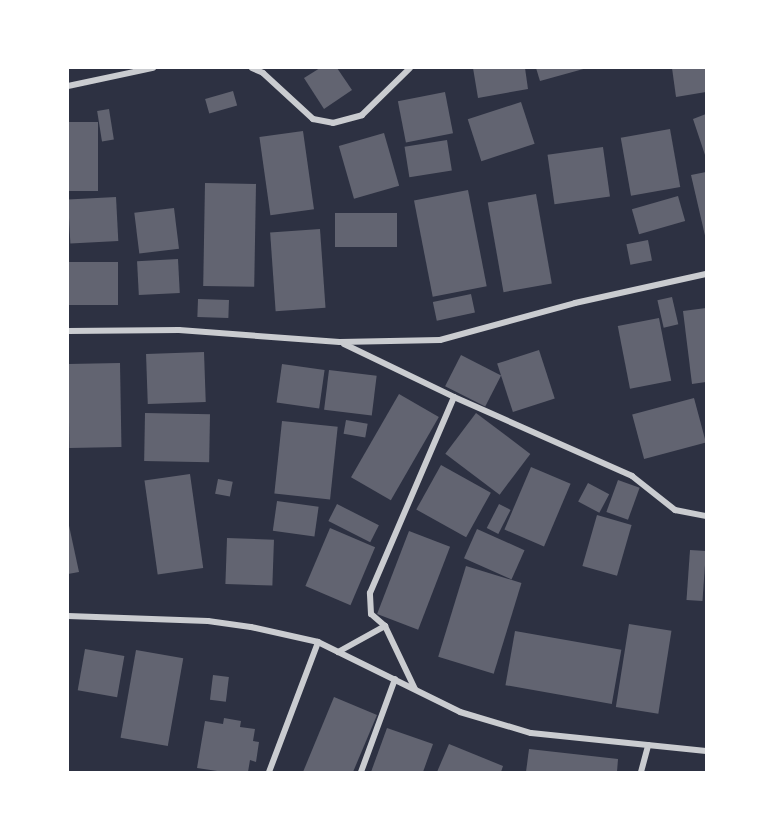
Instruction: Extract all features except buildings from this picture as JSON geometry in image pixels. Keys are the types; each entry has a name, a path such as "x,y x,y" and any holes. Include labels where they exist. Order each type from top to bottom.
{"street":[{"path":"68,86 153,68"},
{"path":"252,68 262,73 314,119 333,123 362,115 410,68"},
{"path":"68,331 179,330 340,342 440,340 575,303 706,274"},
{"path":"340,342 454,397 632,476 675,510 706,516"},
{"path":"415,690 385,626 371,614 370,593 401,515 454,397"},
{"path":"68,616 208,621 251,627 318,642 460,712 531,733 706,751"},
{"path":"338,652 385,626"},
{"path":"269,772 318,642"},
{"path":"361,772 394,679"},
{"path":"641,772 648,745"}]}
